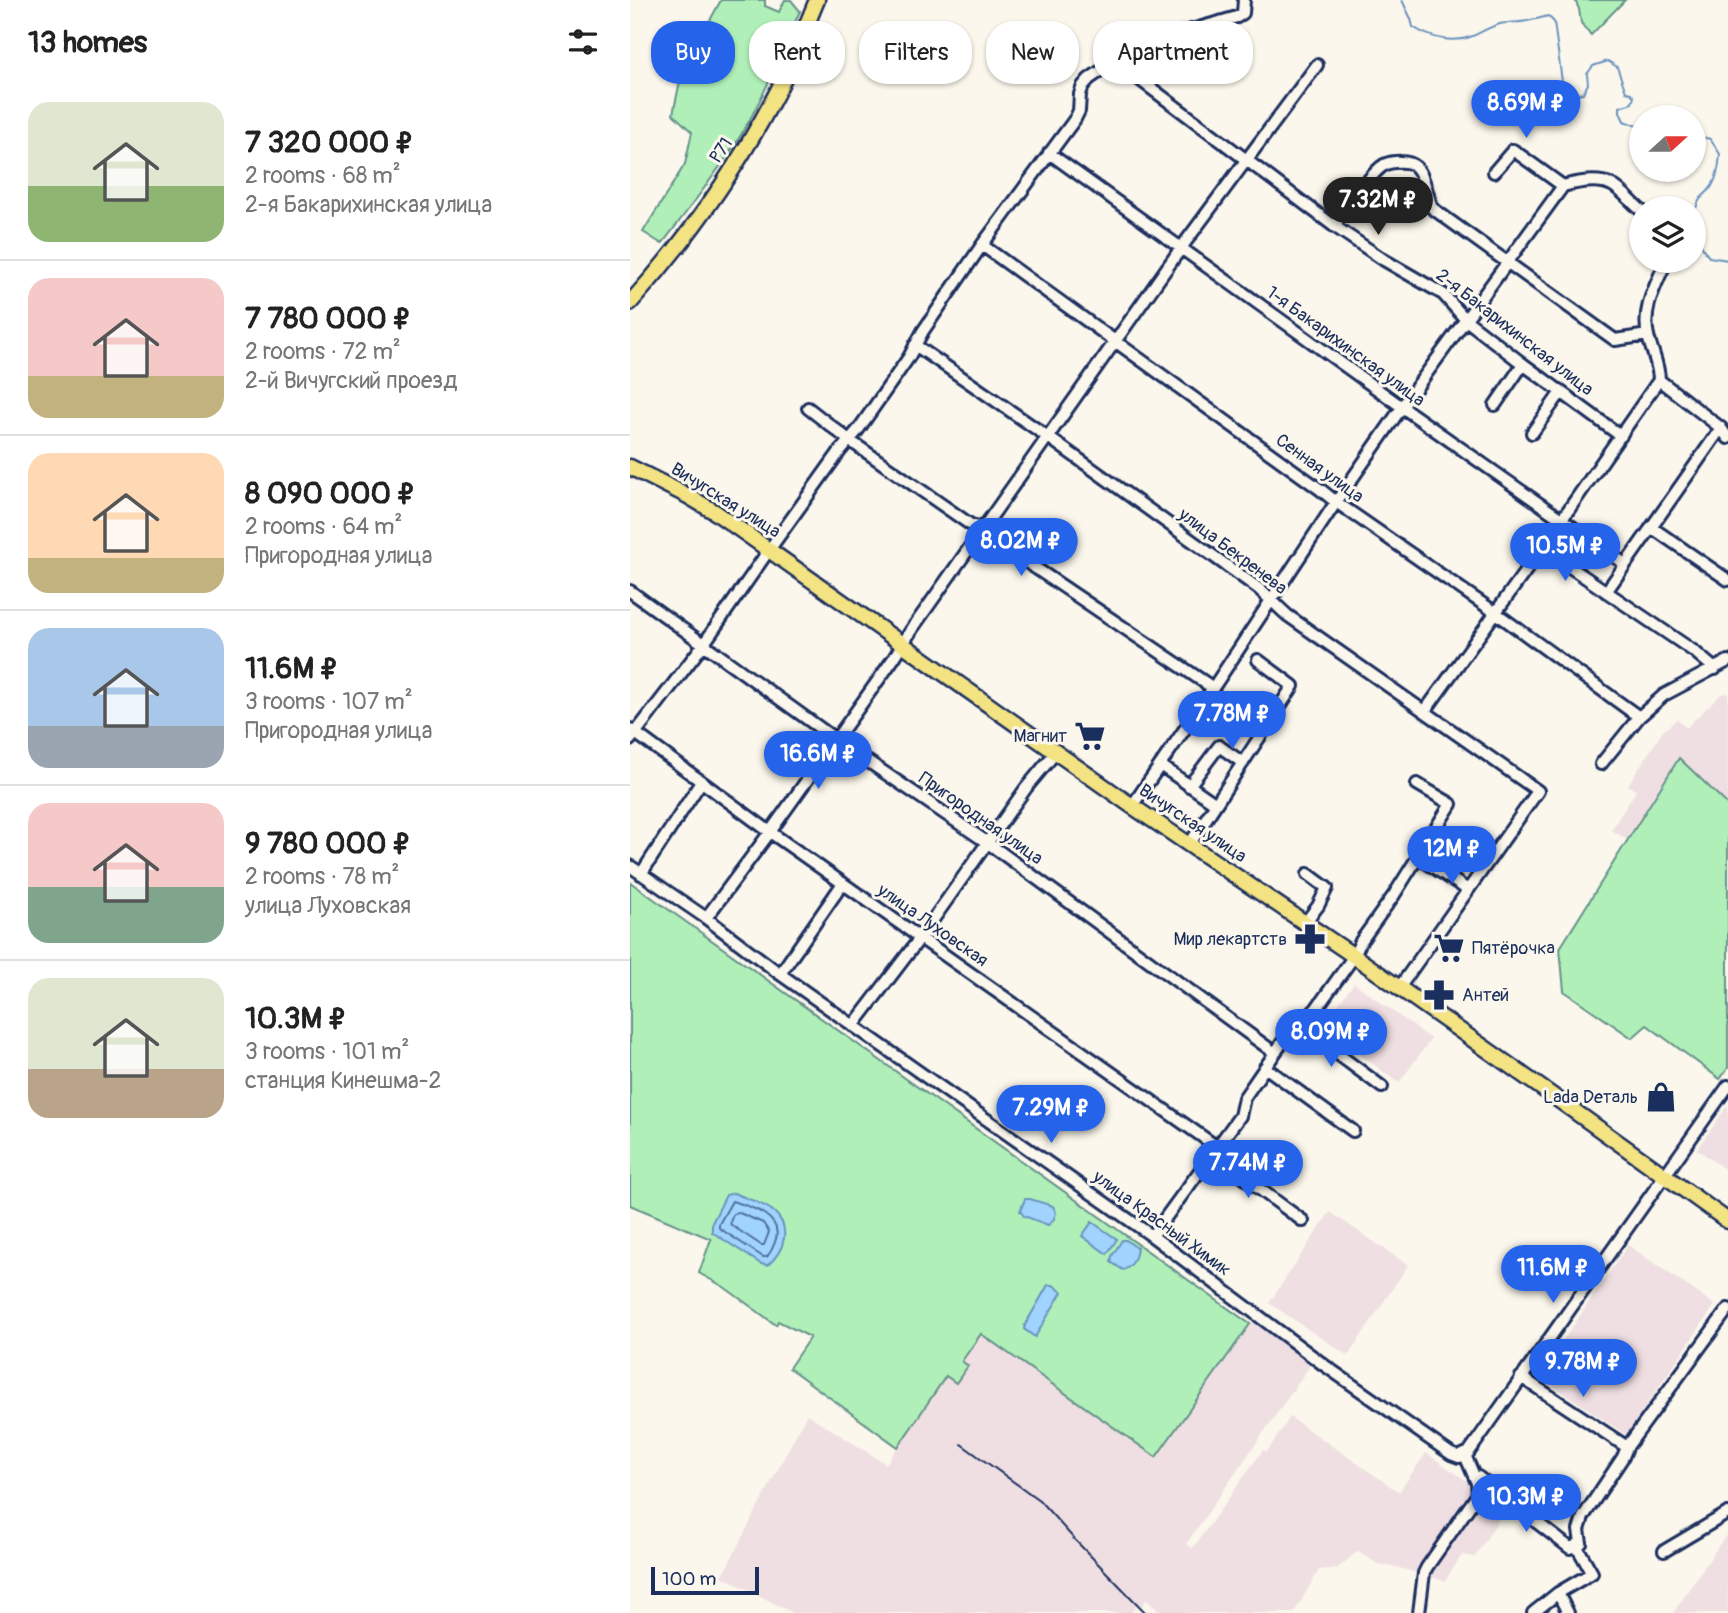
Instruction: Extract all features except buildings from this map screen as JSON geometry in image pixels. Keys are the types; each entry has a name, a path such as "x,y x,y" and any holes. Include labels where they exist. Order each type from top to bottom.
{"main road":[{"name":"Р71","path":"630,303 688,234 747,145 783,79 817,0"},
{"name":"Вичугская улица","path":"630,467 688,496 769,550 1132,806 1354,956 1728,1221"}],"street":[{"path":"1223,21 1243,13 1244,0"},
{"path":"706,918 903,644 1114,341 1317,65"},
{"path":"632,734 703,645 909,357 982,245 1075,119 1083,86 1093,76"},
{"name":"2-я Бакарихинская улица","path":"1146,84 1334,226 1384,260 1443,294 1466,320 1621,436"},
{"path":"1494,172 1513,150 1563,186"},
{"name":"1-я Бакарихинская улица","path":"1049,153 1625,564"},
{"path":"1334,226 1384,165 1412,164 1417,168 1432,208 1507,263 1615,340 1648,335"},
{"path":"1132,806 1402,407 1563,186 1579,181 1602,182 1613,186 1629,200"},
{"name":"Сенная улица","path":"982,245 1336,502 1639,717"},
{"path":"1606,592 1651,527 1725,433 1659,380 1648,335 1647,315 1649,299 1661,273"},
{"name":"улица Бекренева","path":"915,345 1248,581 1287,615 1538,791 1468,890"},
{"path":"1495,405 1522,364"},
{"path":"1425,711 1659,380"},
{"path":"1532,433 1561,392"},
{"path":"808,408 971,525 982,528 994,540 1213,688"},
{"path":"1651,527 1728,580"},
{"path":"1542,548 1695,652 1715,669"},
{"name":"Пригородная улица","path":"630,592 835,739 988,843 1275,1053"},
{"path":"1189,845 1293,686 1258,660"},
{"path":"1601,764 1639,717 1670,691 1728,661"},
{"name":"улица Луховская","path":"632,734 1215,1151 1303,1221"},
{"path":"1189,786 1219,746 1243,763"},
{"path":"853,1026 920,938 1031,781 1056,752"},
{"path":"1160,765 1216,804"},
{"path":"641,874 701,782"},
{"path":"1152,1236 1240,1116 1244,1098 1286,1037 1315,1009 1354,956 1361,941 1394,895 1451,804 1417,784"},
{"path":"1399,988 1468,890 1418,857"},
{"name":"улица Красный Химик","path":"630,866 1152,1236 1324,1365 1451,1454 1459,1457 1467,1454"},
{"path":"1305,923 1327,888 1308,874"},
{"path":"780,974 843,883"},
{"path":"1298,1025 1382,1087"},
{"path":"1265,1067 1353,1131"},
{"path":"1419,1613 1424,1573 1478,1494 1467,1454 1728,1086"},
{"path":"1533,1613 1558,1593 1592,1573 1578,1544 1583,1517 1627,1447 1728,1310"},
{"path":"1521,1377 1627,1447"},
{"path":"1478,1477 1570,1548 1578,1544"},
{"path":"1664,1551 1728,1513"},
{"path":"1558,1593 1568,1613"}],"shaded area":[{"path":"1728,693 1728,805 1679,759 1628,840 1611,830 1636,791 1628,785 1663,731 1677,719 1686,728 1721,694"},
{"path":"1354,983 1431,1039 1399,1083 1322,1027"},
{"path":"1728,1105 1728,1172 1697,1149"},
{"path":"1330,1212 1408,1265 1348,1356 1269,1303"},
{"path":"1628,1245 1715,1305 1626,1435 1539,1376"},
{"path":"1252,1322 1312,1363 1186,1544 1193,1548 1263,1450 1267,1452 1290,1417 1399,1492 1426,1453 1506,1508 1475,1557 1462,1555 1445,1581 1378,1564 1358,1551 1338,1568 1319,1570 1294,1613 1162,1613 1146,1600 1142,1606 1138,1603 1131,1613 793,1613 722,1576 807,1414 886,1464 947,1376 956,1383 967,1366 961,1361 981,1334 1156,1457"},
{"path":"1728,1535 1728,1613 1673,1613 1724,1538"}],"green space":[{"path":"721,0 765,0 765,6 779,12 785,0 791,0 800,11 796,21 749,21 749,84 767,84 736,143 662,244 643,232 685,164 692,132 673,114 679,84 735,84 735,21 710,21"},
{"path":"1575,0 1625,0 1591,35 1581,23"},
{"path":"1679,758 1728,805 1728,1068 1720,1079 1647,1025 1632,1038 1564,991 1560,948"},
{"path":"630,882 1250,1324 1156,1457 981,1334 962,1361 968,1366 956,1383 946,1376 898,1447 789,1368 810,1337 778,1321 776,1325 724,1287 699,1273 711,1239 630,1205"}],"water":[{"path":"734,1193 761,1204 780,1218 784,1239 778,1253 768,1265 761,1264 712,1232 712,1223 726,1195"},
{"path":"1025,1199 1053,1206 1056,1213 1053,1221 1048,1225 1024,1216 1020,1211"},
{"path":"1092,1222 1117,1239 1107,1254 1082,1236"},
{"path":"1122,1240 1137,1248 1133,1261 1123,1270 1111,1262"},
{"path":"1048,1285 1053,1285 1062,1292 1035,1337 1024,1329 1025,1325"}],"waterway":[{"path":"1402,0 1413,27 1448,40 1470,37 1500,24 1548,16 1554,22 1563,89 1572,95 1583,93 1588,84 1587,74 1593,66 1608,61 1617,67 1626,92 1634,97 1632,103 1620,107 1624,121 1629,123"},
{"path":"1706,138 1710,139 1720,154 1714,182 1697,206 1696,230 1709,257 1728,260"}],"railway":[{"path":"961,1444 1039,1500 1146,1613"}],"place":[{"name":"Магнит","path":"1090,736"},
{"name":"Мир лекартств","path":"1310,939"},
{"name":"Пятёрочка","path":"1449,948"},
{"name":"Антей","path":"1439,995"},
{"name":"Lada Dеталь","path":"1661,1097"}]}
